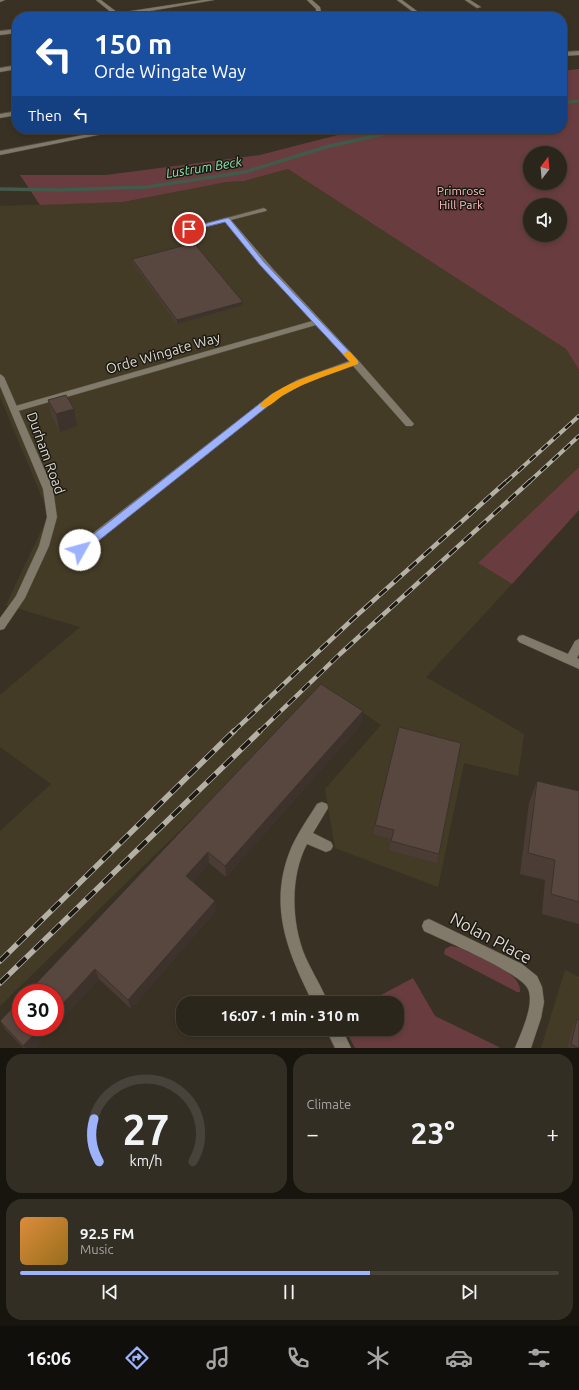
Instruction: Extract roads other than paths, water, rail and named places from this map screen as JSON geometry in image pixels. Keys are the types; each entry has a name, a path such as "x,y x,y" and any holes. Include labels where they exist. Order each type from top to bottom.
{"street":[{"path":"98,0 114,12"},
{"path":"142,12 212,0"},
{"path":"309,0 318,8 319,12"},
{"path":"399,0 416,12"},
{"path":"466,0 479,8"},
{"path":"0,33 12,32"},
{"path":"567,54 579,53"},
{"path":"0,70 12,68"},
{"path":"0,116 12,114"},
{"path":"0,153 98,134"},
{"path":"189,229 264,210"},
{"path":"227,220 262,263 355,362 409,424"},
{"name":"Orde Wingate Way","path":"15,409 318,322"},
{"path":"80,550 275,396 300,382 355,362"},
{"name":"Durham Road","path":"0,377 48,489 52,517 44,546 20,598 0,626"},
{"path":"523,639 575,662 579,644"},
{"path":"318,996 294,945 289,916 289,887 292,867 298,849 322,808"},
{"path":"306,836 326,846"},
{"name":"Nolan Place","path":"429,926 517,969 528,976 535,986 537,995 536,1007 523,1048"},
{"path":"337,1036 343,1048"}],"waterway":[{"name":"Lustrum Beck","path":"567,102 579,101"},
{"name":"Lustrum Beck","path":"0,189 61,190 147,187 245,172 326,147 383,134"}],"railway":[{"path":"506,482 579,416"},
{"path":"529,482 579,436"},
{"path":"233,732 355,617 507,481"},
{"path":"259,732 340,654 530,481"},
{"path":"0,961 234,731"},
{"path":"0,983 260,731"}],"park label":[{"name":"Primrose Hill Park","path":"461,198"}]}
